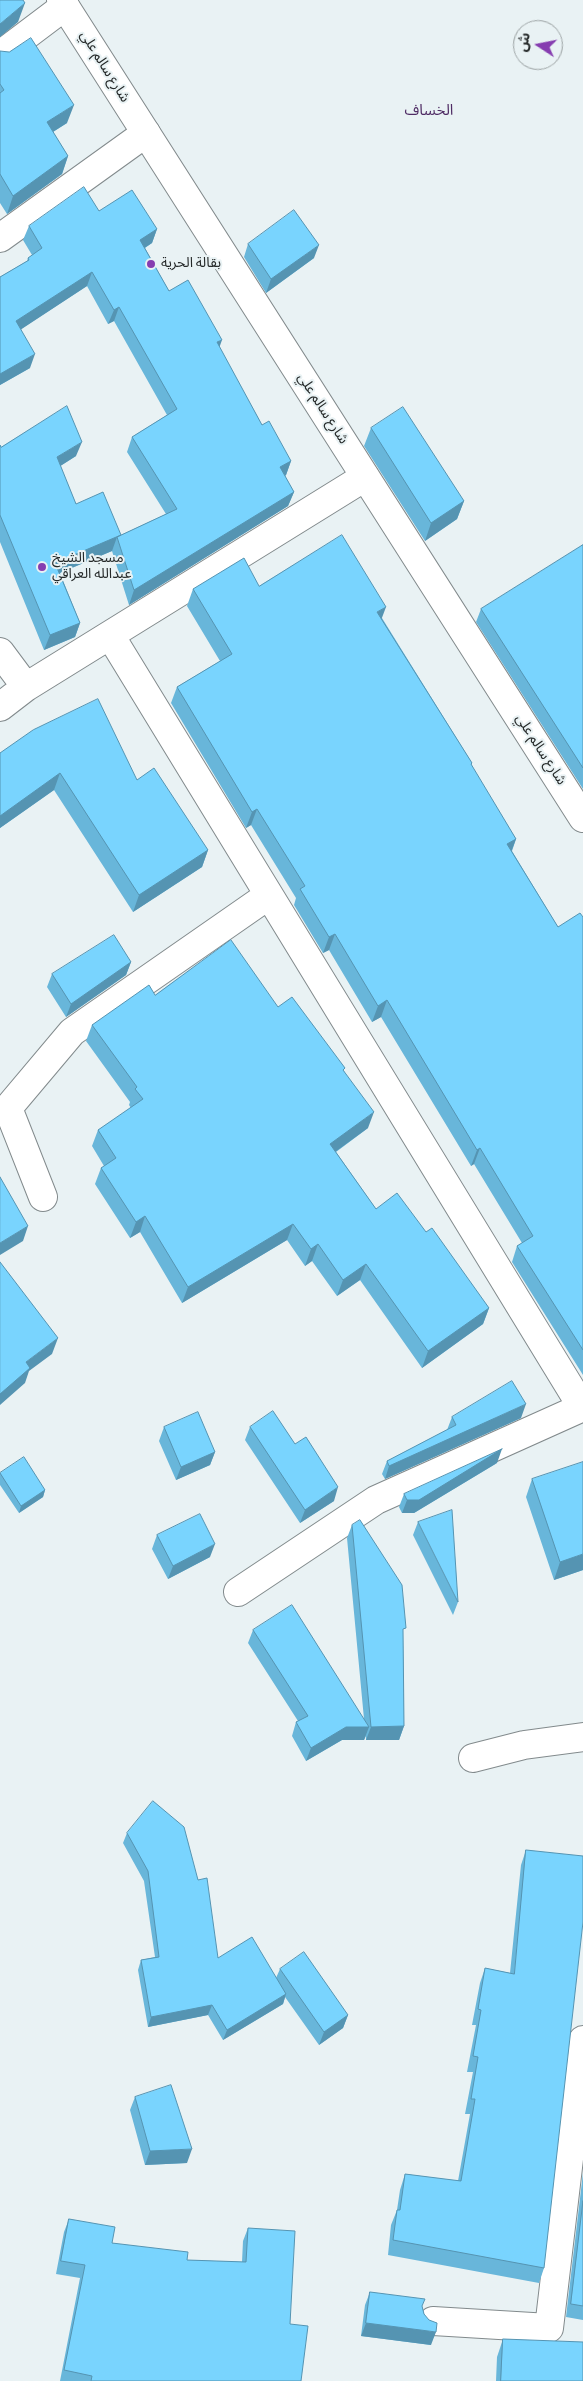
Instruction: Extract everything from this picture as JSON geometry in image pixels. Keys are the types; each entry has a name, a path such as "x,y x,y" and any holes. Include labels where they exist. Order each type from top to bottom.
{"street":[{"path":"0,55 63,3"},
{"name":"شارع سالم علي","path":"63,3 583,818"},
{"path":"0,238 146,133"},
{"path":"0,707 26,687 366,477"},
{"path":"110,635 582,1407 376,1500 238,1592"},
{"path":"0,652 26,687"},
{"path":"43,1197 8,1108 72,1032 269,895"},
{"path":"473,1758 524,1745 583,1737"},
{"path":"434,2321 549,2328 583,2040"}],"building":[{"path":"0,0 23,0 25,3 0,24"},
{"path":"31,38 74,105 47,122 68,156 13,196 0,174 0,93 4,90 0,84 0,51 9,52"},
{"path":"84,187 99,211 132,190 157,229 140,240 169,291 188,280 222,340 217,342 262,425 269,421 291,461 280,467 294,492 134,590 117,537 177,509 132,437 177,409 119,307 114,310 92,272 16,321 35,354 0,374 0,277 29,260 28,258 42,248 29,226"},
{"path":"294,210 319,245 271,279 248,244"},
{"path":"67,406 82,442 57,457 76,504 103,492 121,535 55,563 80,623 50,635 0,515 0,445 1,447"},
{"path":"403,407 464,501 431,523 371,428"},
{"path":"342,535 386,607 377,612 472,763 516,839 507,844 558,927 580,913 583,917 583,1350 517,1246 533,1236 480,1148 477,1150 387,1000 378,1006 335,934 329,937 300,889 305,886 257,809 252,812 177,687 232,654 193,589 244,558 259,586"},
{"path":"583,545 583,768 481,609"},
{"path":"98,699 137,780 154,768 208,850 139,895 60,773 0,816 0,753 33,730"},
{"path":"114,935 131,962 71,1004 52,974"},
{"path":"231,940 278,1007 292,997 345,1068 343,1070 374,1112 330,1144 376,1209 397,1193 426,1232 432,1228 489,1308 428,1351 366,1264 343,1280 318,1244 311,1249 293,1224 188,1287 145,1216 136,1222 101,1168 116,1158 98,1130 143,1099 135,1089 137,1087 92,1025 149,985 155,995"},
{"path":"0,1177 28,1226 0,1243"},
{"path":"0,1262 58,1338 26,1362 30,1368 0,1394"},
{"path":"512,1381 526,1404 389,1466 387,1461 456,1425 452,1417"},
{"path":"273,1411 295,1444 306,1437 338,1487 305,1510 250,1427"},
{"path":"198,1412 215,1452 181,1467 164,1427"},
{"path":"502,1449 419,1500 407,1500 404,1494"},
{"path":"24,1457 45,1490 21,1506 0,1473"},
{"path":"583,1462 583,1554 560,1562 532,1479"},
{"path":"452,1510 458,1602 418,1522"},
{"path":"200,1514 215,1544 173,1566 157,1535"},
{"path":"360,1520 402,1585 406,1628 403,1629 404,1726 371,1727 352,1525"},
{"path":"292,1605 369,1727 346,1727 311,1748 296,1722 308,1716 253,1630"},
{"path":"153,1801 184,1827 198,1880 207,1878 218,1958 252,1937 286,1994 227,2030 212,2005 151,2017 141,1960 159,1957 148,1871 127,1833"},
{"path":"526,1850 583,1856 583,1922 544,2268 393,2240 397,2210 400,2210 405,2174 461,2181 475,2099 471,2099 478,2057 473,2056 481,2010 478,2009 485,1968 514,1974"},
{"path":"304,1952 348,2015 324,2032 280,1969"},
{"path":"171,2085 192,2149 150,2151 135,2097"},
{"path":"583,2201 583,2306 571,2304"},
{"path":"69,2219 115,2227 112,2243 188,2252 187,2260 246,2262 248,2228 295,2231 290,2324 308,2326 301,2381 91,2381 92,2376 64,2370 85,2265 61,2261"},
{"path":"370,2292 425,2299 422,2306 424,2314 429,2320 437,2323 436,2332 366,2323"},
{"path":"503,2339 583,2342 583,2381 501,2381"}],"place":[{"name":"بقالة الحرية","path":"151,264"},
{"name":"مسجد الشيخ عبدالله العراقي","path":"42,567"}],"district":[{"name":"الخساف","path":"429,112"}]}
